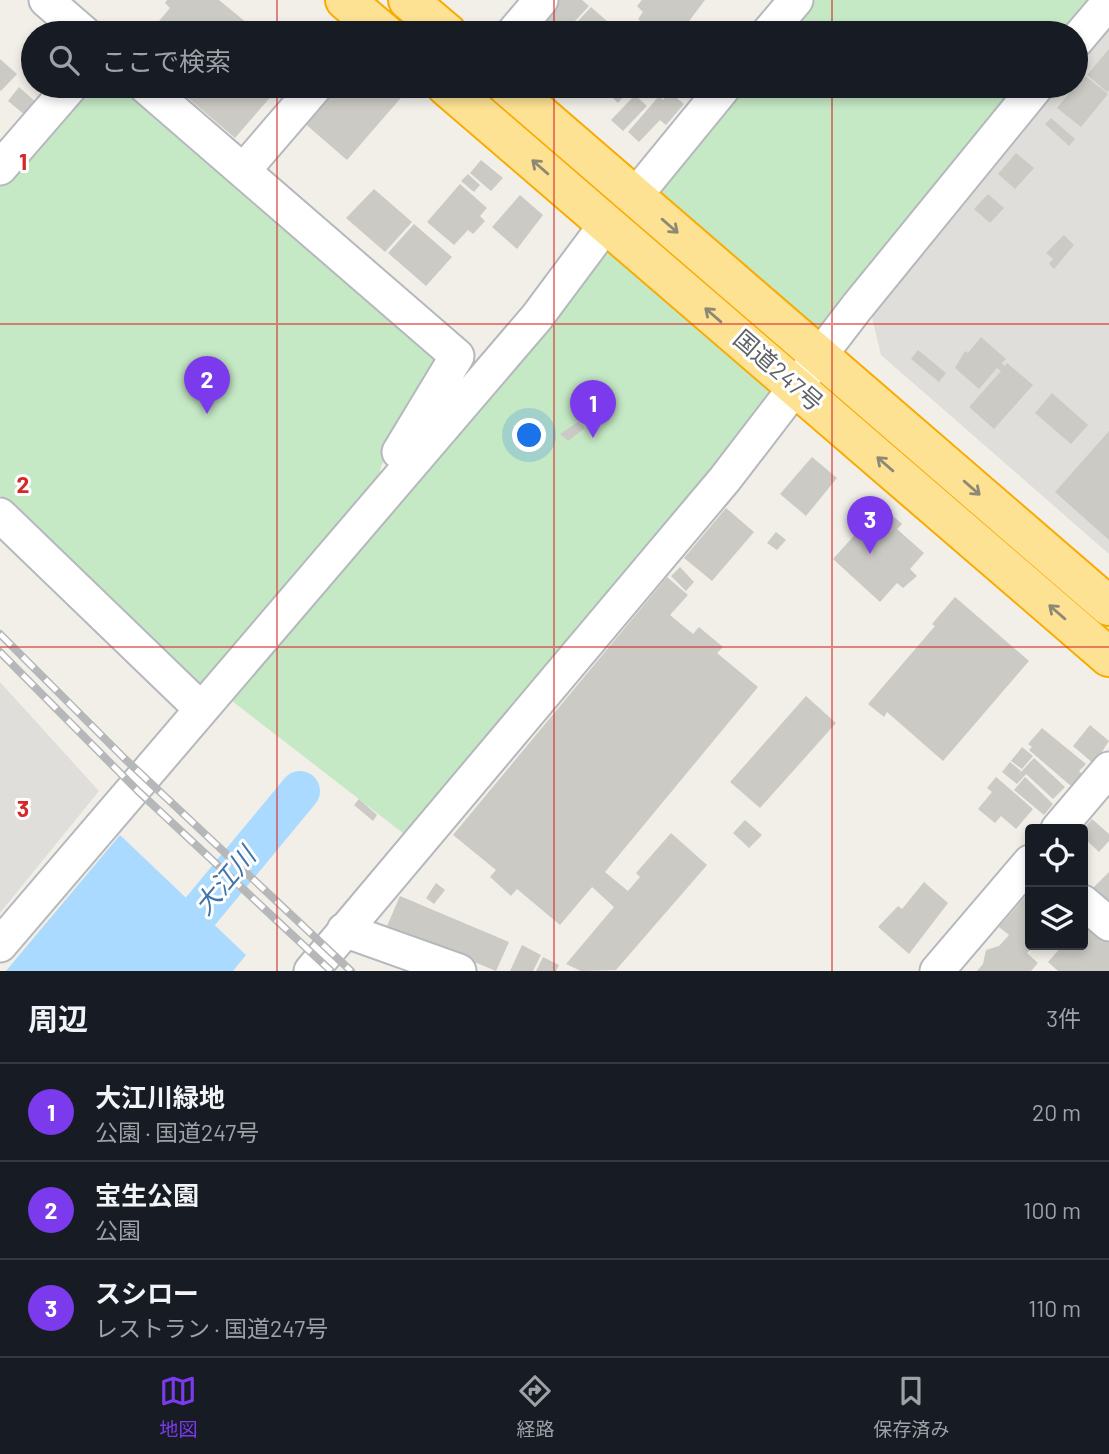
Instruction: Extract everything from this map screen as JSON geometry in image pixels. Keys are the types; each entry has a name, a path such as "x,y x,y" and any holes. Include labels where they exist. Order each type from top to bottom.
{"highway":[{"path":"408,0 433,21"},
{"name":"国道247号","path":"460,98 1109,657"},
{"name":"国道247号","path":"521,98 1109,606"}],"street":[{"path":"46,0 70,21"},
{"path":"523,21 541,0"},
{"path":"778,21 796,0"},
{"path":"1088,27 1109,2"},
{"path":"0,168 61,98"},
{"path":"159,98 457,356 393,463 391,485"},
{"path":"243,171 306,98"},
{"path":"635,196 715,98"},
{"path":"311,971 725,479 819,355 1027,98"},
{"path":"0,945 537,317 607,223"},
{"path":"0,515 200,708"},
{"path":"1062,824 1109,769"},
{"path":"937,971 1025,868"},
{"path":"1088,906 1109,924"},
{"path":"344,930 459,971"}],"shaded area":[{"path":"1109,20 1109,554 881,355 869,305 1044,98 1088,98 1088,45"},
{"path":"0,682 99,791 0,913"}],"green space":[{"path":"815,0 1104,0 1086,21 797,21"},
{"path":"76,98 140,98 446,361 381,466 378,484 213,679 200,683 188,679 0,495 0,185"},
{"path":"733,98 1023,98 408,837 227,697"}],"water":[{"path":"120,835 246,955 233,971 6,971"}],"building":[{"path":"167,0 219,0 244,21 159,21 170,8 165,3"},
{"path":"551,0 582,0 589,6 575,21 540,21"},
{"path":"642,0 705,0 689,21 640,21 638,19 643,12 637,6"},
{"path":"591,7 607,21 578,21"},
{"path":"1109,49 1109,90 1107,92 1088,74"},
{"path":"0,59 17,74 1,91 0,90"},
{"path":"1088,78 1108,94 1081,127 1057,108 1065,98 1088,98"},
{"path":"19,87 21,98 31,98 37,103 26,116 8,101"},
{"path":"188,98 270,98 235,138"},
{"path":"324,98 401,98 347,160 303,122"},
{"path":"632,98 638,98 647,106 623,131 611,120"},
{"path":"657,98 677,98 684,104 666,125 660,120 639,142 628,132"},
{"path":"1051,118 1075,139 1069,146 1045,124"},
{"path":"1016,153 1034,168 1015,189 998,174"},
{"path":"481,160 503,178 491,191 470,173"},
{"path":"468,174 480,185 474,192 461,181"},
{"path":"460,184 487,208 480,216 485,221 473,234 468,230 454,245 427,222"},
{"path":"374,189 412,222 385,252 346,218"},
{"path":"988,194 1004,208 990,223 974,209"},
{"path":"520,195 543,215 517,249 492,227"},
{"path":"414,224 452,257 426,286 388,253"},
{"path":"1064,235 1074,245 1054,269 1049,264 1053,259 1046,253"},
{"path":"981,337 1006,359 1002,363 1005,366 1007,363 1033,385 994,429 969,407 1001,371 997,368 979,389 955,368 965,351 968,353"},
{"path":"918,350 946,373 939,382 911,359"},
{"path":"1052,393 1088,425 1071,444 1035,413"},
{"path":"578,422 585,428 568,441 560,434"},
{"path":"1109,431 1109,540 1055,492"},
{"path":"812,457 837,478 806,516 780,494"},
{"path":"874,499 902,524 897,529 924,553 910,569 917,576 903,588 897,583 880,602 833,559 860,529 852,521"},
{"path":"726,508 754,532 712,581 684,558"},
{"path":"776,532 786,540 777,550 767,543"},
{"path":"680,567 694,582 686,591 671,576"},
{"path":"667,577 688,595 670,615 693,634 699,627 723,647 717,653 758,687 605,872 628,891 640,877 636,873 671,833 707,865 616,970 581,971 566,964 614,907 592,887 560,925 517,889 511,896 490,877 496,870 453,835"},
{"path":"955,597 1029,661 943,761 887,712 884,717 868,704 935,626 932,624"},
{"path":"806,696 836,723 760,808 730,782"},
{"path":"1090,725 1109,741 1094,764 1073,746"},
{"path":"1042,728 1086,764 1079,771 1084,776 1077,783 1071,786 1029,750 1032,747 1028,744"},
{"path":"1022,747 1033,756 1022,769 1011,761"},
{"path":"1034,758 1065,787 1053,799 1026,774 1017,784 1002,772 1010,762 1021,771 1019,774"},
{"path":"996,777 1033,809 1016,829 1001,816 995,823 978,809 992,792 987,788"},
{"path":"1025,777 1053,804 1044,815 1014,790"},
{"path":"359,799 377,815 373,821 354,805"},
{"path":"1092,819 1109,834 1109,841 1099,852 1088,842 1088,824"},
{"path":"745,820 762,835 749,848 733,833"},
{"path":"1109,872 1109,903 1093,888"},
{"path":"924,882 948,903 909,954 878,927 898,906 902,909"},
{"path":"436,883 445,890 434,904 426,898"},
{"path":"400,896 509,942 496,971 387,926"},
{"path":"1025,897 1025,950 1030,950 1027,953 1038,963 1031,971 977,971 983,964 986,950 999,946 1009,935 999,927"},
{"path":"1088,925 1109,939 1109,971 1058,971 1048,962 1059,950 1088,950"},
{"path":"522,945 541,955 533,971 510,971"},
{"path":"543,957 559,965 556,971 536,971"}],"waterway":[{"name":"大江川","path":"151,971 300,791"}],"railway":[{"path":"0,634 125,759 351,971"},
{"path":"0,652 138,791 331,971"}],"place":[{"name":"宝生公園","path":"207,414"},
{"name":"大江川緑地","path":"593,438"},
{"name":"スシロー","path":"870,554"}]}
